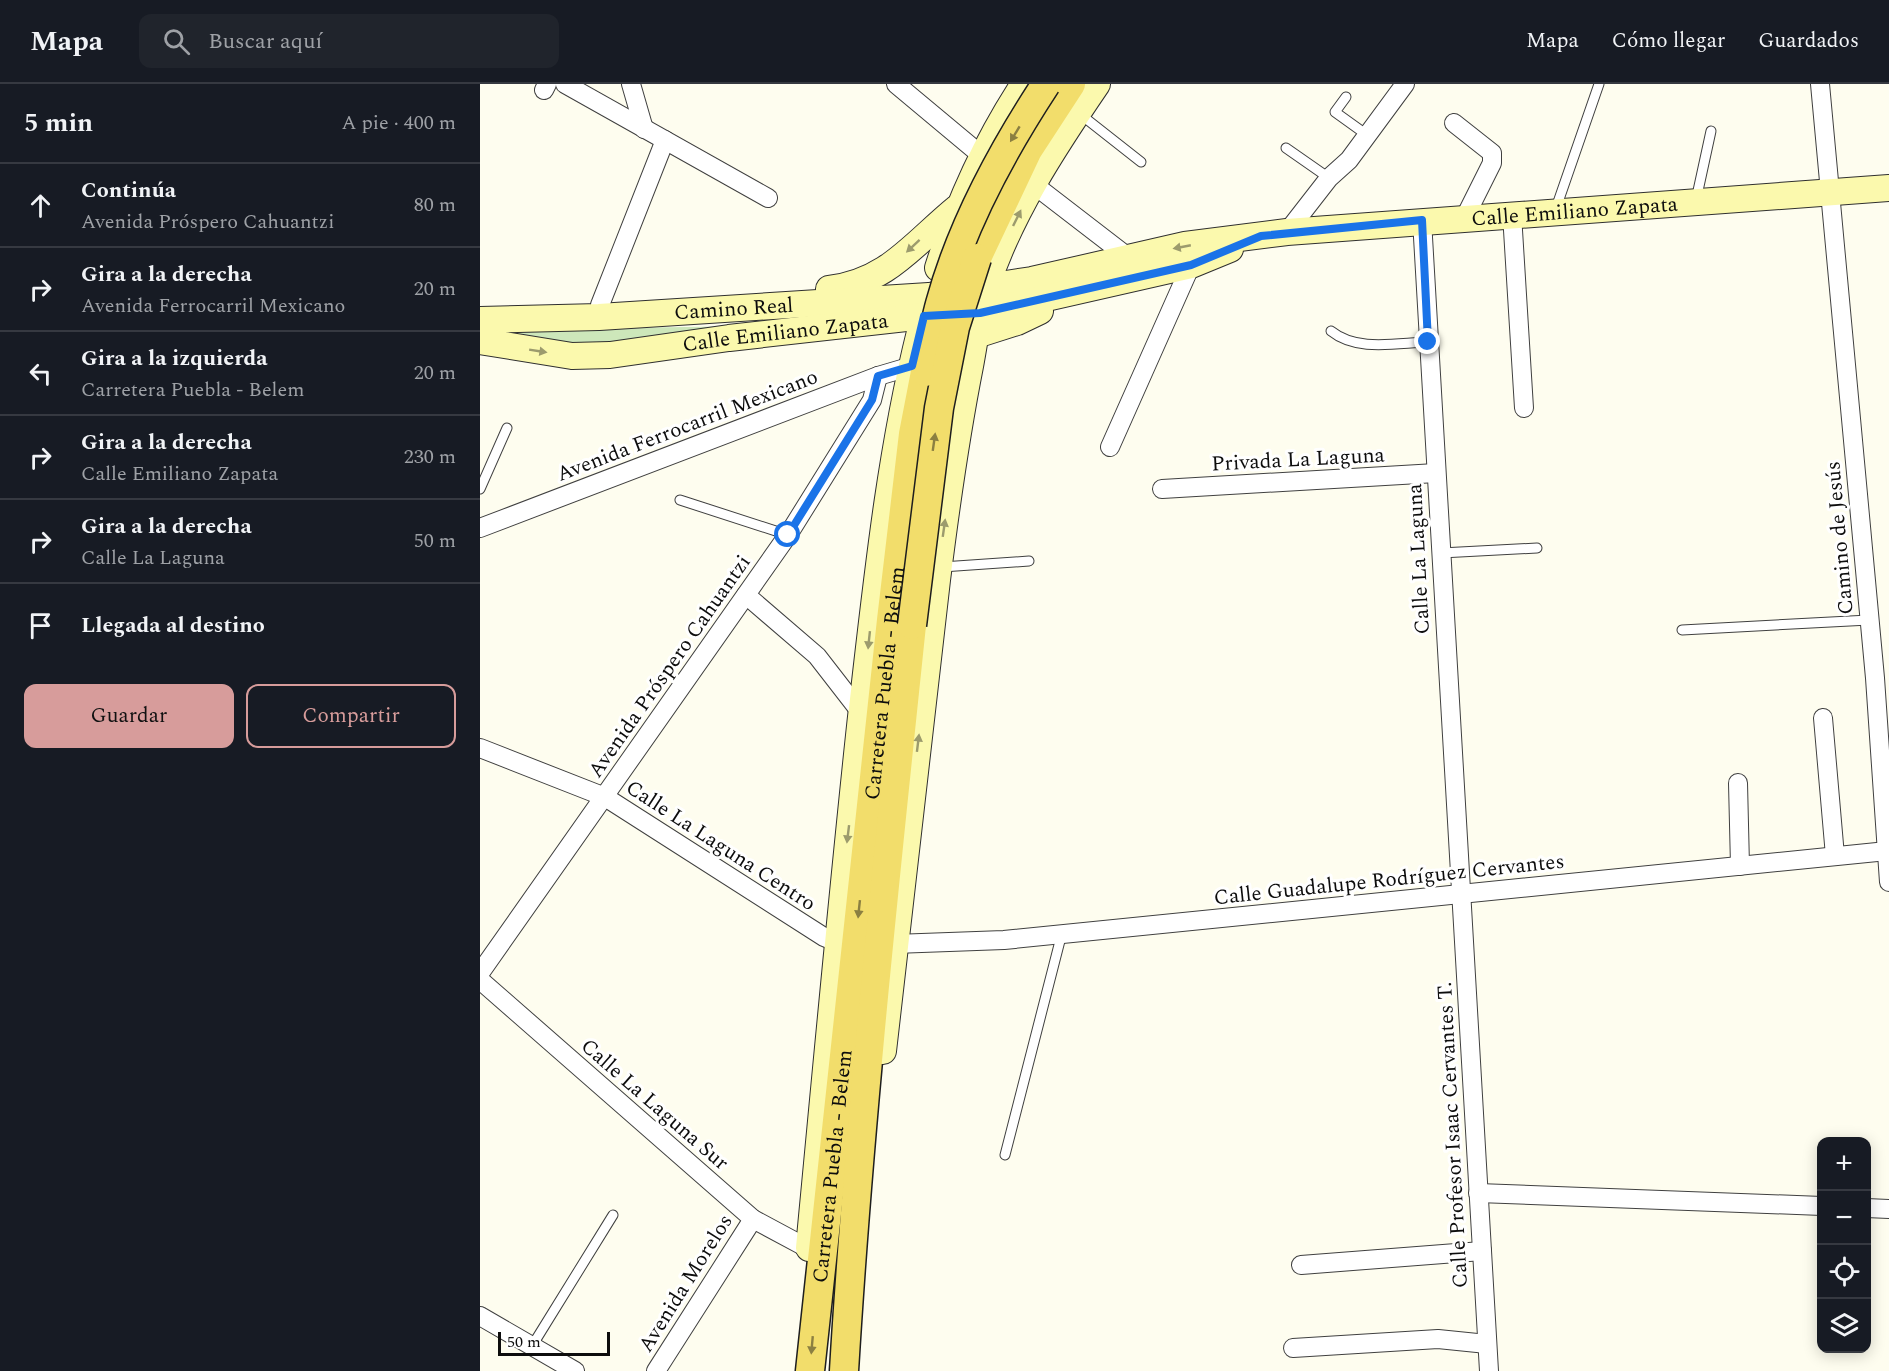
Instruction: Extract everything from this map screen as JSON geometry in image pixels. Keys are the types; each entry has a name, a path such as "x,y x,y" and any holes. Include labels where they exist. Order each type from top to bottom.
{"main road":[{"name":"Carretera Puebla - Belem","path":"816,1310 809,1249 836,942 869,634 912,363 957,208 981,155 1024,84"},
{"name":"Carretera Puebla - Belem","path":"844,1371 848,1301 846,1160 889,632 913,434 941,302 970,223 1003,154 1046,84"},
{"name":"Carretera Puebla - Belem","path":"810,1371 816,1310 846,1160 875,966 912,625 941,397 955,327 977,258 1028,150 1071,84"},
{"name":"Carretera Puebla - Belem","path":"848,1301 871,1156 894,944 957,432 980,312 999,253 1033,184 1096,84"},
{"name":"Calle Emiliano Zapata","path":"980,312 1032,280 1185,245 1287,232 1422,220 1829,190 1889,188"},
{"path":"662,312 846,287 877,276 957,208"},
{"name":"Calle Emiliano Zapata","path":"980,312 1191,265 1261,236"},
{"path":"999,253 1004,266 1015,276 1032,280"},
{"name":"Calle Emiliano Zapata","path":"480,341 572,356 610,355 861,324 927,306"},
{"name":"Camino Real","path":"480,320 599,317 662,312 927,306 980,312"},
{"path":"861,324 884,327 898,336 912,363"}],"street":[{"path":"565,84 768,198"},
{"path":"631,84 644,129"},
{"path":"896,84 981,155"},
{"path":"1287,232 1329,178 1349,160 1405,84"},
{"name":"Camino de Jesús","path":"1820,84 1869,620 1882,679 1889,882"},
{"path":"1454,123 1486,145 1492,153 1491,163 1466,217"},
{"path":"600,305 665,140"},
{"path":"1033,184 1129,258"},
{"path":"1512,214 1524,408"},
{"name":"Calle La Laguna","path":"1422,220 1460,895"},
{"path":"1110,447 1191,265"},
{"name":"Avenida Ferrocarril Mexicano","path":"480,528 912,363"},
{"name":"Avenida Próspero Cahuantzi","path":"480,973 788,535 872,400 878,376"},
{"name":"Privada La Laguna","path":"1162,489 1436,473"},
{"path":"746,595 817,656 862,714"},
{"path":"1823,718 1834,856"},
{"name":"Calle La Laguna Centro","path":"480,748 605,797 824,937 836,942"},
{"path":"1738,783 1740,866"},
{"name":"Calle Guadalupe Rodríguez Cervantes","path":"894,944 1004,940 1887,851"},
{"name":"Calle Profesor Isaac Cervantes T.","path":"1460,895 1489,1371"},
{"name":"Calle La Laguna Sur","path":"480,980 753,1220 809,1249"},
{"path":"1478,1192 1817,1206"},
{"path":"1871,1208 1889,1209"},
{"name":"Avenida Morelos","path":"656,1371 753,1220"},
{"path":"1301,1265 1482,1251"},
{"path":"480,1316 575,1371"},
{"path":"1293,1348 1438,1339 1487,1344"}],"lane":[{"path":"1555,211 1599,84"},
{"path":"1346,97 1335,112 1367,135"},
{"path":"1078,112 1141,162"},
{"path":"1696,200 1711,131"},
{"path":"1286,148 1329,178"},
{"path":"1330,331 1344,342 1364,344 1428,342"},
{"path":"480,489 507,428"},
{"path":"680,500 788,535"},
{"path":"1441,553 1537,548"},
{"path":"939,567 1029,561"},
{"path":"1682,630 1869,620"},
{"path":"1005,1155 1062,933"},
{"path":"532,1346 613,1215"}],"green space":[{"path":"756,326 579,348 480,330"}],"route":[{"path":"788,535 872,400 878,376 912,366 924,316 980,313 1191,265 1261,236 1422,220 1428,342"}]}
